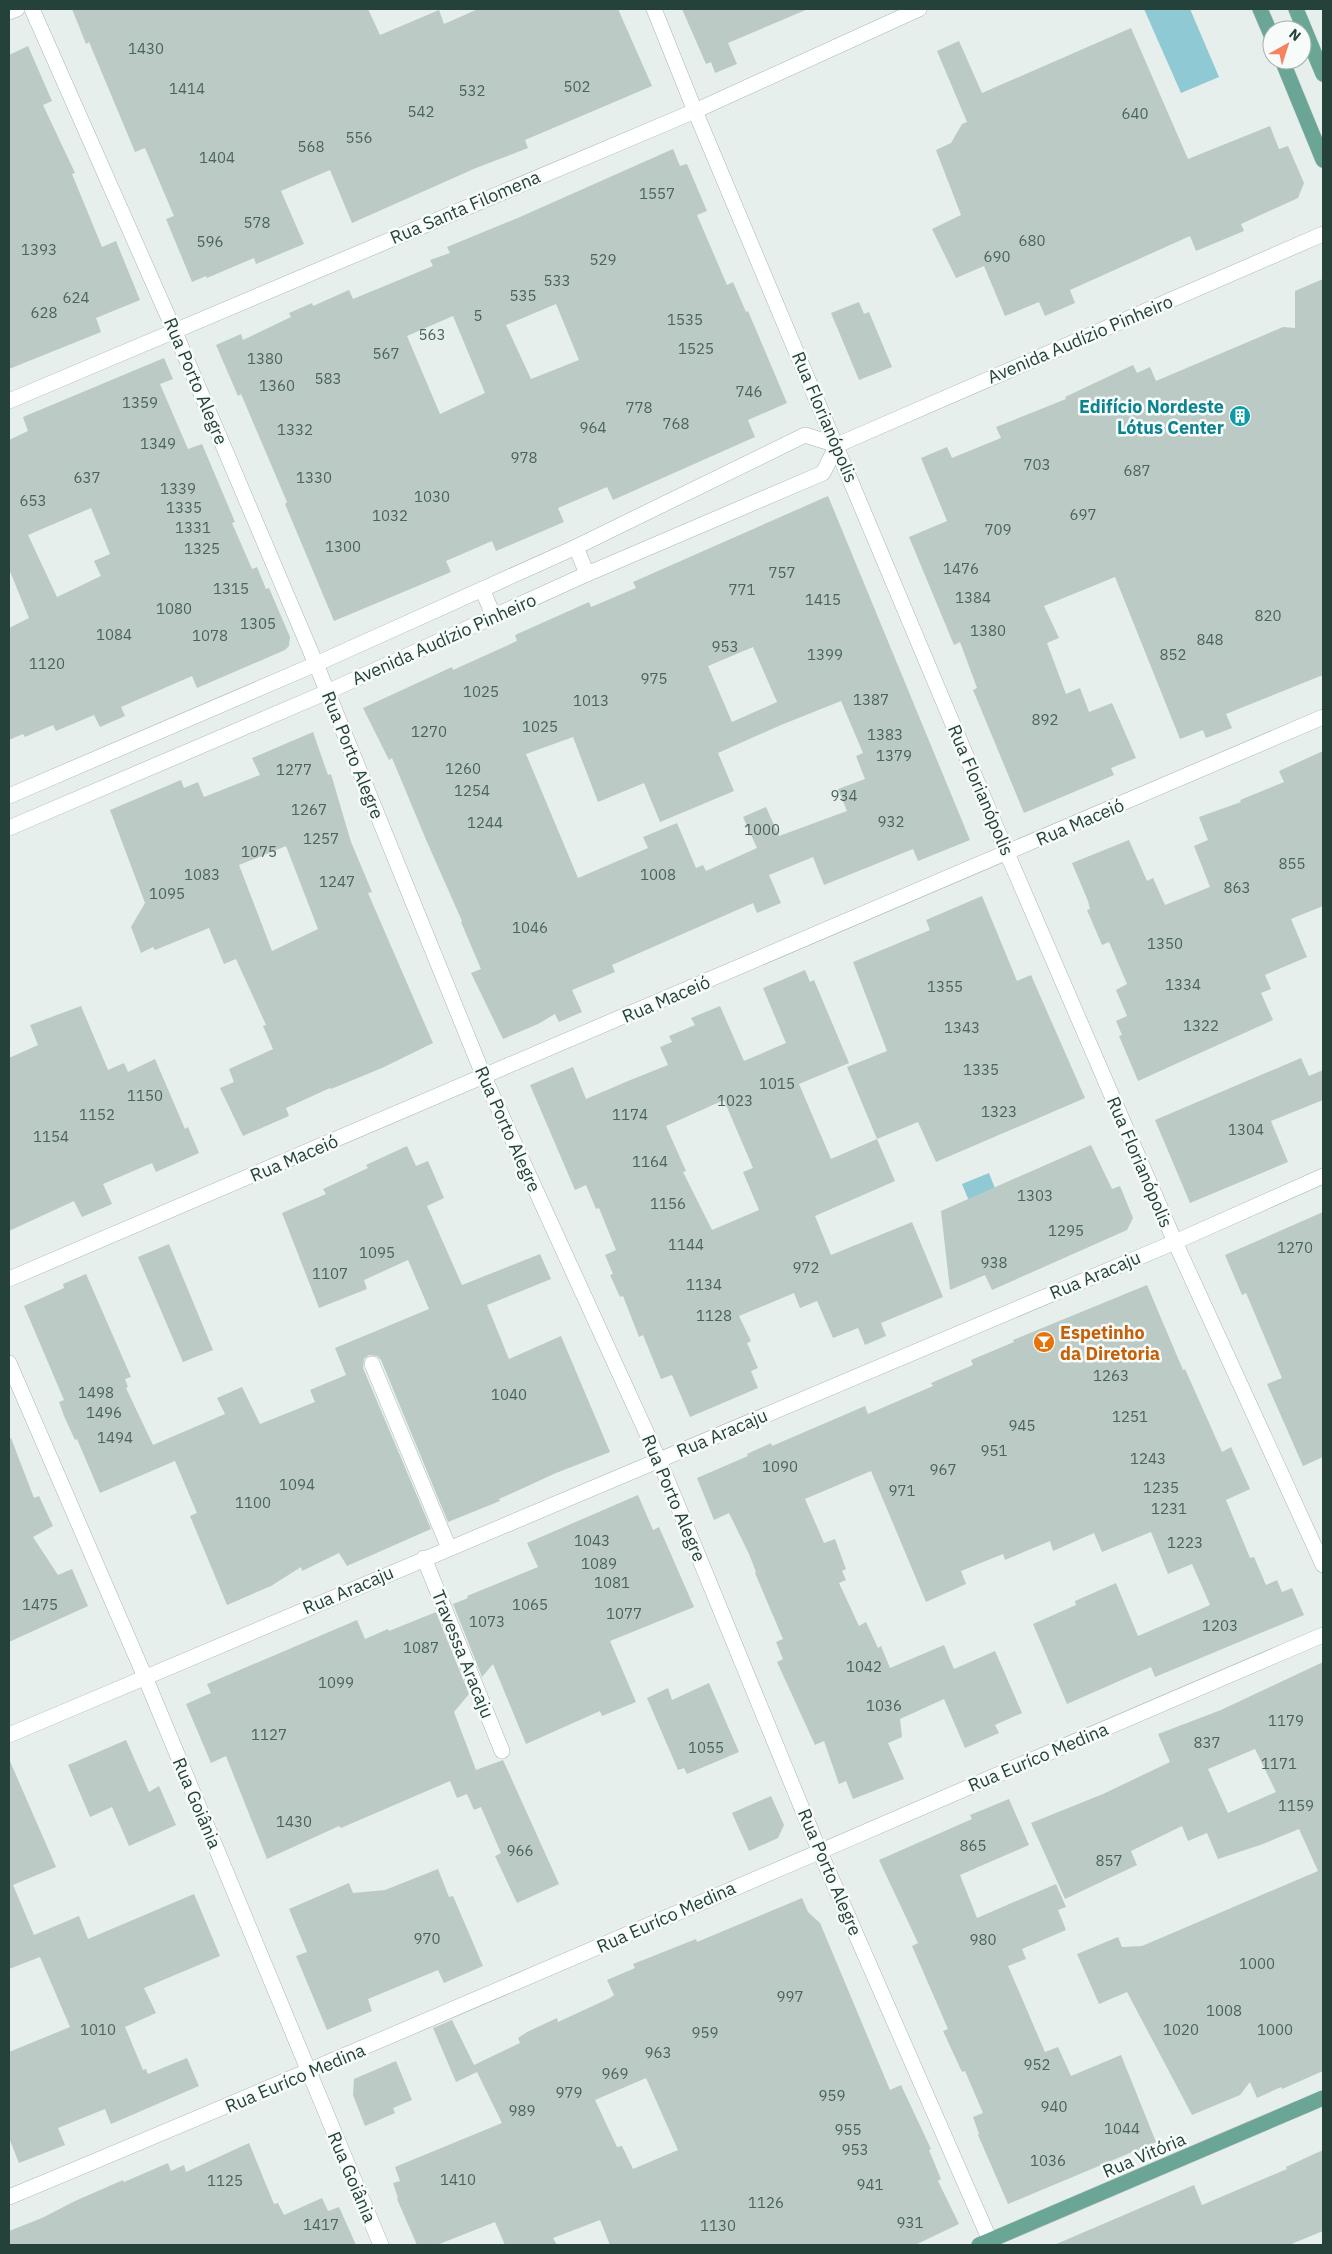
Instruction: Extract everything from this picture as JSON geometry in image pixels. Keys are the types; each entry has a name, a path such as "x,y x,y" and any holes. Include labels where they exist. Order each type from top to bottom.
{"main road":[{"path":"1296,9 1323,74"},
{"path":"1286,70 1323,160"},
{"name":"Rua Vitória","path":"987,2244 1323,2098"}],"street":[{"path":"9,12 17,9"},
{"name":"Rua Porto Alegre","path":"32,9 174,330 316,664 484,1078 659,1460 819,1850 987,2244"},
{"name":"Rua Florianópolis","path":"654,9 694,111 837,445 1007,853 1175,1242 1323,1565"},
{"name":"Rua Santa Filomena","path":"9,401 694,111 919,9"},
{"name":"Avenida Audízio Pinheiro","path":"9,828 327,692 588,574 823,473 837,445 1323,234"},
{"name":"Avenida Audízio Pinheiro","path":"9,796 316,664 576,547 805,435 837,445"},
{"path":"576,547 588,574"},
{"path":"482,589 494,617"},
{"name":"Rua Maceió","path":"9,1279 484,1078 1323,717"},
{"name":"Rua Aracaju","path":"9,1735 1175,1242 1323,1176"},
{"name":"Rua Goiânia","path":"9,1363 145,1677 381,2245"},
{"path":"372,1364 449,1548"},
{"name":"Travessa Aracaju","path":"424,1558 502,1751"},
{"name":"Rua Euríco Medina","path":"9,2197 309,2073 819,1850 1323,1636"}],"water":[{"path":"1144,9 1190,9 1219,77 1181,93"},
{"path":"989,1173 996,1191 969,1201 962,1184"}],"building":[{"path":"72,9 368,9 380,35 439,10 444,24 478,9 618,9 652,86 525,140 528,148 476,168 352,223 330,170 281,191 304,244 256,264 254,258 207,278 206,276 192,282 166,219 174,216 145,148 135,152 89,42 86,44"},
{"path":"682,9 808,9 728,43 737,64 715,73 711,62 706,64"},
{"path":"1131,28 1188,159 1270,126 1279,149 1288,146 1304,183 1298,198 1241,224 1244,231 1196,251 1190,236 1070,290 1075,303 1045,316 1039,302 1005,316 984,266 956,278 932,229 961,215 936,150 951,143 962,124 967,122 937,51 959,41 982,93"},
{"path":"28,46 52,101 43,105 75,173 72,174 102,247 116,241 140,300 96,318 101,332 9,369 9,55"},
{"path":"673,149 680,166 687,164 707,211 697,215 727,285 733,282 746,312 748,311 787,403 748,420 755,437 613,500 607,487 558,508 564,522 496,551 492,541 446,561 451,572 334,621 285,504 287,502 241,394 238,396 216,345 241,334 243,340 291,317 289,313 312,303 313,306 349,290 353,299 433,266 430,260 450,253 447,247 520,217","holes":["556,304 579,360 531,379 506,325","453,316 485,393 440,414 407,336"]},
{"path":"1323,279 1323,675 1226,714 1232,728 1206,738 1203,730 1180,739 1115,577 1044,606 1059,638 1047,643 1066,694 1080,688 1089,712 1112,703 1136,758 1111,768 1114,775 1024,813 973,690 977,688 960,642 954,645 909,537 947,521 921,458 947,447 952,458 1001,438 996,427 1066,399 1065,397 1133,365 1137,373 1150,367 1156,381 1283,327 1295,328 1295,291"},
{"path":"859,302 864,314 869,312 892,367 859,380 831,313"},
{"path":"164,358 173,379 160,384 188,449 202,444 235,522 232,523 252,569 257,567 266,589 269,588 290,637 289,646 285,650 197,688 192,676 121,707 125,716 100,727 94,715 56,731 53,725 25,737 23,734 9,740 9,628 29,618 9,569 9,440 28,431 23,417","holes":["91,508 110,554 94,561 101,576 57,597 28,535"]},
{"path":"828,496 970,840 918,861 913,849 824,885 813,857 769,875 781,903 757,913 753,903 612,965 615,972 572,990 582,1012 559,1022 555,1014 538,1024 503,1039 471,973 481,969 462,921 392,758 389,760 363,708 452,667 453,670 517,641 515,635 589,602 591,607 636,588 633,582","holes":["753,647 777,702 732,722 708,666","841,701 863,753 856,756 865,779 838,789 847,811 779,836 766,807 743,817 757,848 706,871 703,865 696,868 677,823 643,837 648,848 578,878 526,754 573,737 598,802 644,783 660,822 734,791 718,753"]},
{"path":"313,732 328,775 331,774 351,842 372,892 368,893 433,1043 382,1068 330,1088 286,1108 289,1116 243,1136 220,1088 234,1082 229,1069 273,1049 263,1026 266,1025 236,959 224,964 209,928 155,950 153,947 141,953 131,927 145,903 110,810 181,780 184,788 198,782 204,797 260,775 252,758","holes":["286,846 318,929 272,951 239,865"]},
{"path":"1323,751 1323,906 1291,919 1307,957 1265,975 1271,989 1261,993 1273,1020 1138,1081 1119,1036 1122,1035 1116,1021 1127,1016 1116,990 1127,984 1109,942 1102,945 1087,910 1090,909 1088,901 1072,863 1129,840 1147,881 1153,878 1165,905 1210,887 1194,846 1208,840 1199,817 1241,802 1240,800 1284,782 1279,771"},
{"path":"982,896 1017,981 1031,975 1085,1098 936,1162 918,1122 877,1139 847,1067 887,1051 853,962 930,930 926,920"},
{"path":"805,970 810,982 814,980 849,1063 799,1084 831,1159 877,1139 895,1181 815,1216 831,1255 912,1222 943,1297 881,1323 886,1336 865,1345 858,1328 833,1338 817,1301 800,1308 794,1293 739,1316 751,1341 747,1343 758,1368 751,1371 758,1388 690,1417 672,1375 661,1379 643,1335 639,1337 623,1296 620,1297 610,1275 613,1274 605,1255 616,1250 599,1208 596,1209 586,1185 575,1190 530,1085 573,1067 586,1099 668,1065 660,1047 672,1042 669,1036 695,1025 691,1018 720,1006 744,1061 786,1043 763,988","holes":["724,1100 753,1168 743,1172 759,1210 712,1230 683,1172 686,1171 666,1126"]},
{"path":"81,1006 108,1070 124,1063 128,1072 155,1059 185,1129 188,1127 199,1153 156,1172 152,1163 103,1184 112,1204 82,1217 74,1201 9,1231 9,1058 38,1045 30,1025"},
{"path":"1301,1058 1309,1076 1323,1070 1323,1100 1271,1121 1288,1162 1190,1203 1155,1120"},
{"path":"1091,1145 1112,1189 1120,1186 1133,1218 1127,1230 992,1290 985,1275 950,1290 941,1211"},
{"path":"407,1146 416,1166 428,1161 444,1198 427,1206 462,1285 540,1254 551,1279 487,1305 509,1359 561,1336 610,1452 556,1473 499,1499 500,1501 448,1522 381,1360 377,1356 369,1355 364,1359 363,1368 431,1529 347,1566 339,1553 302,1571 301,1567 271,1586 227,1605 190,1516 197,1513 175,1461 100,1493 77,1439 75,1440 64,1416 59,1402 64,1400 24,1306 64,1288 63,1284 86,1274 131,1377 125,1379 128,1387 126,1388 153,1445 225,1414 217,1398 242,1387 260,1424 315,1402 310,1390 346,1375 335,1348 429,1309 408,1260 364,1280 367,1289 319,1308 282,1213 326,1194 323,1189 368,1168 366,1165"},
{"path":"1323,1212 1323,1457 1303,1466 1267,1384 1282,1378 1246,1293 1242,1295 1225,1255"},
{"path":"169,1244 213,1350 183,1362 138,1257"},
{"path":"1147,1285 1183,1370 1185,1369 1222,1452 1231,1447 1250,1489 1226,1500 1250,1558 1254,1557 1266,1585 1277,1580 1282,1592 1292,1588 1304,1615 1155,1677 1151,1667 1067,1704 1033,1624 1076,1605 1075,1601 1116,1583 1138,1636 1210,1605 1192,1564 1168,1574 1151,1532 1102,1552 1094,1533 1053,1551 1050,1541 1005,1560 1003,1554 961,1571 966,1584 926,1602 871,1471 805,1499 824,1543 835,1539 846,1569 842,1571 846,1580 839,1583 859,1626 866,1622 878,1648 881,1646 890,1668 944,1645 954,1669 995,1651 1022,1713 995,1725 999,1733 965,1748 944,1699 900,1719 902,1737 888,1743 904,1779 853,1799 846,1781 839,1784 824,1741 815,1745 777,1662 783,1659 776,1642 783,1639 749,1554 729,1513 714,1520 697,1478 748,1456 747,1454 771,1443 772,1446 865,1406 868,1414 933,1386 931,1383 973,1365 971,1360 1014,1342 1013,1340"},
{"path":"11,1438 34,1498 39,1496 53,1526 33,1537 58,1575 72,1569 88,1606 9,1642 9,1439"},
{"path":"638,1495 653,1530 659,1527 694,1607 610,1641 636,1702 602,1716 600,1711 526,1744 493,1664 482,1677 453,1604 468,1598 467,1596 538,1567 527,1543"},
{"path":"436,1612 469,1694 454,1712 476,1770 503,1760 559,1884 517,1903 495,1856 501,1853 481,1807 474,1810 467,1794 457,1798 450,1781 341,1828 339,1826 267,1859 226,1756 211,1763 186,1704 211,1693 207,1684 357,1620 365,1639"},
{"path":"1323,1662 1323,2071 1257,2098 1250,2082 1240,2095 1192,2115 1127,1992 1099,2004 1077,1954 1118,1937 1122,1947 1142,1946 1318,1871 1299,1829 1263,1844 1218,1859 1207,1833 1188,1841 1182,1826 1131,1851 1137,1865 1065,1899 1031,1823 1103,1794 1170,1762 1158,1734 1221,1710","holes":["1255,1749 1276,1792 1228,1813 1208,1769"]},
{"path":"709,1683 739,1752 687,1774 684,1768 678,1770 647,1698 668,1688 672,1700"},
{"path":"126,1740 149,1792 159,1786 176,1825 129,1846 112,1807 90,1817 68,1765"},
{"path":"9,1759 56,1867 13,1885 34,1935 79,1916 88,1939 194,1894 220,1956 144,1988 156,2013 125,2027 143,2070 146,2069 148,2074 187,2058 199,2086 111,2124 105,2109 58,2128 65,2145 19,2163 9,2138 9,2052 70,2027 40,1957 9,1969"},
{"path":"771,1796 784,1825 778,1838 749,1851 732,1813"},
{"path":"1009,1799 1029,1845 960,1875 977,1918 1056,1884 1066,1907 1058,1910 1066,1930 1022,1949 1026,1959 1008,1966 1045,2052 1058,2047 1071,2076 1121,2055 1156,2142 1008,2204 978,2135 973,2117 983,2113 965,2071 962,2072 943,2031 948,2029 912,1946 918,1943 879,1860 972,1819 970,1815"},
{"path":"438,1869 449,1897 453,1896 483,1966 444,1983 438,1970 368,1999 372,2011 327,2030 296,1956 307,1952 289,1909 349,1883 353,1893 385,1890"},
{"path":"802,1898 808,1912 820,1923 890,2090 901,2085 931,2149 929,2150 941,2179 938,2181 959,2224 915,2245 610,2245 600,2220 553,2238 557,2245 505,2245 495,2222 437,2245 417,2245 397,2199 393,2183 400,2181 395,2167 502,2123 477,2072 456,2082 433,2028 452,2020 474,2065 520,2043 518,2038 527,2032 557,2018 558,2022 610,1998 614,1995 607,1980 635,1968 633,1964 696,1939 697,1942","holes":["646,2078 678,2150 633,2169 622,2146 617,2147 595,2100"]},
{"path":"396,2061 412,2100 393,2108 395,2113 365,2126 353,2095 354,2079"},
{"path":"249,2143 274,2204 278,2203 284,2215 322,2198 328,2211 339,2207 356,2245 9,2245 9,2231 42,2218 123,2180 124,2182 168,2163 171,2171 184,2165 186,2172"},
{"path":"1323,2150 1323,2231 1289,2245 1054,2245 1194,2185 1202,2205 1287,2169 1286,2167"}],"place":[{"name":"Edifício Nordeste Lótus Center","path":"1240,416"},
{"name":"Espetinho da Diretoria","path":"1044,1342"}]}
